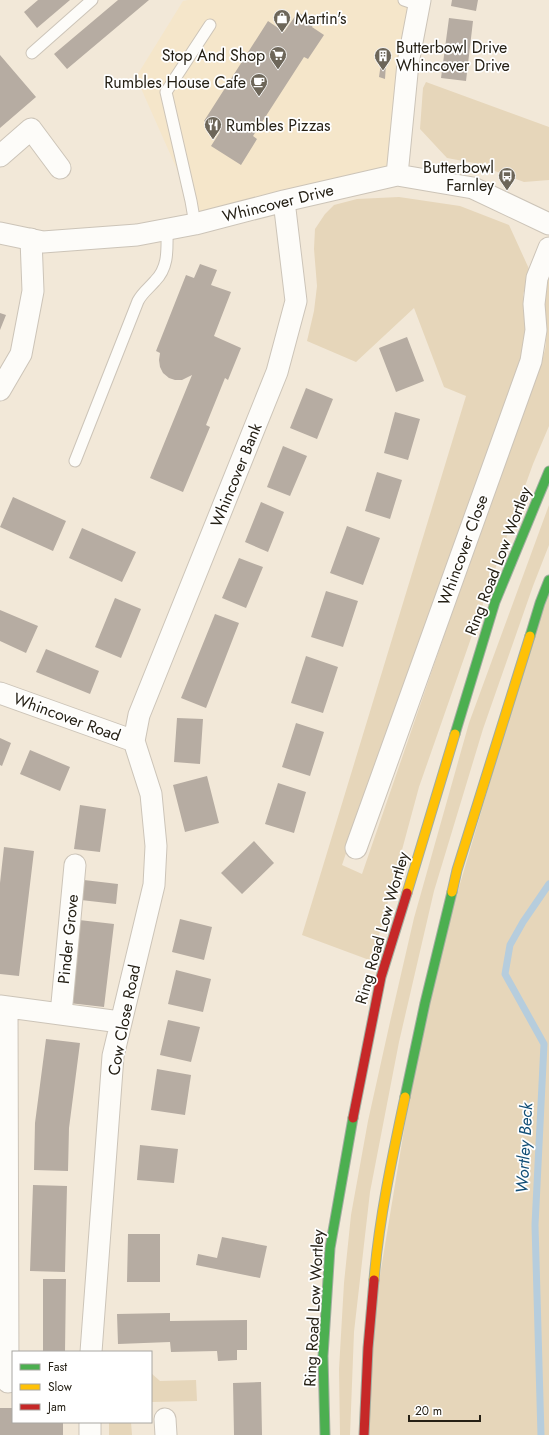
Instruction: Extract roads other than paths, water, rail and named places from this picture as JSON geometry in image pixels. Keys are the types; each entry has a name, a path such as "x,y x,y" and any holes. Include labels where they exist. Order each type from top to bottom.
{"highway":[{"name":"Ring Road Low Wortley","path":"325,1435 323,1356 330,1248 348,1144 381,977 495,602 549,470"},
{"path":"364,1435 368,1348 377,1246 396,1139 425,1003 457,870 540,603 549,580"}],"street":[{"path":"397,175 414,2"},
{"path":"0,156 31,129 60,168"},
{"name":"Whincover Drive","path":"0,233 43,242 137,236 195,224 284,201 397,175 473,188 549,224"},
{"name":"Whincover Bank","path":"134,741 139,715 277,372 296,301 284,201"},
{"path":"0,390 21,354 33,291 31,239"},
{"name":"Whincover Close","path":"356,848 531,361 536,330 534,304 537,278 549,248"},
{"name":"Whincover Road","path":"0,693 134,741"},
{"name":"Cow Close Road","path":"91,1351 113,1056 154,885 156,846 151,794 134,741"},
{"name":"Pinder Grove","path":"61,1014 75,865"},
{"path":"7,1382 4,1006 120,1022"},
{"path":"90,1423 90,1435"}],"lane":[{"path":"32,53 92,0"},
{"path":"195,224 166,92 210,25"},
{"path":"74,461 138,301 145,290 161,274 164,267 167,247 166,230"}],"waterway":[{"name":"Wortley Beck","path":"541,1435 535,1225 544,1044 505,974 510,945 523,922 549,884"}],"place":[{"name":"Martin's","path":"282,33"},
{"name":"Stop And Shop","path":"278,70"},
{"name":"Butterbowl Drive Whincover Drive","path":"383,71"},
{"name":"Rumbles House Cafe","path":"259,97"},
{"name":"Rumbles Pizzas","path":"213,140"},
{"name":"Butterbowl Farnley","path":"507,191"}]}
